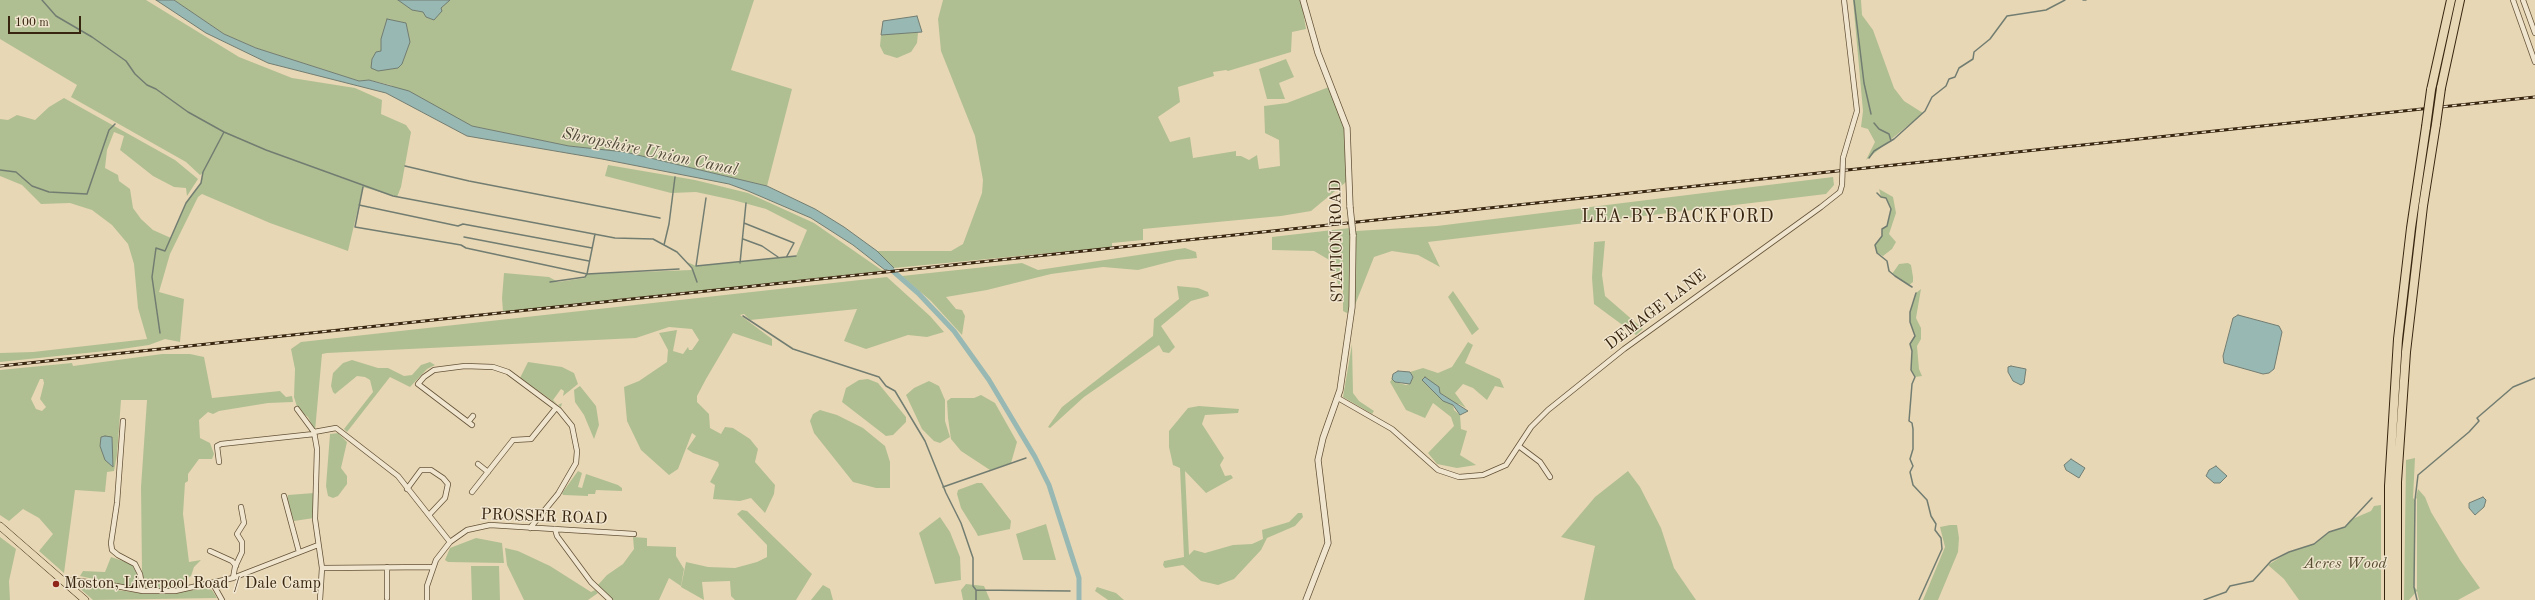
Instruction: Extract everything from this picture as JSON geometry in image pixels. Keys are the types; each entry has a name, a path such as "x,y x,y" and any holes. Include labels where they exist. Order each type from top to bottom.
{"highway":[{"path":"2389,600 2389,486 2398,346 2410,236 2431,90 2451,0"},
{"path":"2397,600 2397,482 2406,352 2422,214 2441,88 2460,0"},
{"path":"0,526 64,580 85,600"}],"street":[{"name":"STATION ROAD","path":"1303,0 1318,53 1347,128 1350,207 1353,234 1352,307 1338,398 1323,438 1318,460 1328,543 1306,600"},
{"name":"DEMAGE LANE","path":"1338,398 1392,429 1429,465 1438,470 1459,476 1483,476 1506,465 1520,448 1531,427 1548,410 1630,345 1840,192 1842,185 1843,158 1857,111 1844,0"},
{"path":"2513,0 2535,62"},
{"path":"2523,0 2535,33"},
{"path":"473,416 470,424 418,384 424,377 434,370 452,367 493,367 508,372 556,408 572,426 577,451 576,463 558,494 530,528"},
{"path":"472,492 513,440 531,439 556,408"},
{"path":"297,409 314,433 317,449 315,520 322,568 320,600"},
{"path":"123,421 117,503 111,544 112,550 135,564 140,574 142,591"},
{"path":"218,462 218,446 221,444 314,433 336,428 398,476 450,542"},
{"path":"1520,448 1540,462 1550,477"},
{"path":"478,464 488,472"},
{"path":"407,489 421,470 431,470 443,478 448,484 445,498 429,515"},
{"path":"284,496 299,552"},
{"path":"234,578 236,566 242,552 240,538 237,534 244,523 241,507"},
{"name":"PROSSER ROAD","path":"427,600 427,586 433,567 450,542 467,530 478,526 634,534"},
{"path":"555,529 557,536 592,582 610,600"},
{"path":"234,538 240,538"},
{"path":"64,580 100,583 142,591 175,591 213,584 234,578 318,545"},
{"path":"210,551 232,561 236,566"},
{"path":"387,567 387,598"},
{"path":"322,568 433,567"},
{"path":"213,584 222,600"}],"green space":[{"path":"0,0 146,0 239,57 292,78 355,88 382,100 381,114 406,125 411,132 401,187 397,197 363,187 348,251 270,223 202,194 198,197 170,254 159,292 184,299 180,342 165,339 149,345 115,350 0,362 0,353 33,352 147,339 138,308 134,264 128,244 112,225 92,210 70,203 41,204 22,185 0,176 0,119 8,120 17,115 35,120 49,107 64,98 175,160 198,179 187,196 186,188 174,187 153,176 120,150 124,136 114,132 107,150 105,168 118,175 119,181 130,189 133,208 141,219 153,230 171,238 186,203 201,183 203,173 200,175 186,162 71,97 77,85 0,39"},
{"path":"174,0 754,0 731,70 792,89 767,186 625,152 569,146 472,126 390,85 369,80 359,81 256,48 224,34"},
{"path":"943,0 1301,0 1306,29 1292,32 1291,52 1228,71 1213,72 1214,76 1178,87 1180,102 1158,117 1170,142 1190,137 1193,158 1236,151 1236,156 1241,156 1249,160 1257,155 1259,169 1280,166 1279,140 1265,133 1264,106 1287,103 1329,87 1344,126 1346,182 1311,211 1281,216 1143,229 1143,240 1112,243 1112,247 894,268 877,251 951,251 963,244 982,193 983,180 975,136 941,51 938,19"},
{"path":"1853,0 1861,0 1862,15 1873,30 1894,88 1904,101 1923,113 1866,160 1875,142 1868,129 1861,127 1863,111"},
{"path":"904,32 918,33 917,43 911,52 897,58 884,54 880,46 881,35"},
{"path":"1286,59 1294,77 1279,83 1285,99 1267,99 1259,69"},
{"path":"608,165 695,180 748,193 814,223 883,271 503,312 502,298 504,273 549,277 558,282 585,278 587,274 691,270 693,268 687,262 696,266 796,256 807,230 766,209 733,200 696,192 671,193 605,176"},
{"path":"1833,177 1834,185 1826,194 1428,242 1440,267 1418,255 1392,251 1374,257 1355,305 1356,231 1437,226"},
{"path":"1879,189 1893,197 1896,213 1889,234 1896,242 1892,249 1883,256 1877,253 1875,245 1882,236 1882,229 1887,226 1891,209 1886,198 1881,197"},
{"path":"1350,228 1351,293 1349,312 1347,313 1343,311 1343,287 1338,284 1331,261 1314,251 1272,250 1272,237"},
{"path":"1605,241 1602,275 1605,296 1643,329 1636,335 1594,304 1592,278 1594,242"},
{"path":"1185,248 1196,252 1197,258 1177,260 1138,270 1103,267 1051,274 987,290 946,297 956,309 962,310 965,316 962,335 931,301 902,276 1022,263 1038,270"},
{"path":"1908,263 1911,265 1913,277 1913,282 1909,285 1892,274 1899,264"},
{"path":"887,277 930,316 944,332 927,337 908,335 866,349 844,341 857,309 750,320 744,314 740,315 772,339 772,346 733,333 697,396 697,402 709,414 710,428 721,434 725,427 733,428 750,439 758,449 755,462 775,485 774,494 765,513 751,498 740,501 713,499 715,485 710,482 719,465 718,462 693,453 687,449 696,436 692,433 678,469 669,475 641,450 627,421 624,387 639,381 667,362 668,350 659,333 677,330 673,351 683,354 688,347 689,350 692,350 699,340 692,329 669,327 636,338 327,353 322,354 315,431 308,417 298,410 294,397 295,369 291,349 301,342"},
{"path":"1177,286 1198,288 1208,292 1209,296 1191,301 1161,326 1175,347 1169,353 1163,352 1159,345 1084,397 1050,428 1048,427 1062,407 1153,336 1154,319 1179,299"},
{"path":"1921,289 1916,318 1921,328 1921,339 1917,346 1919,369 1922,376 1915,377 1911,370 1912,351 1910,344 1915,335 1910,322 1910,312 1916,293"},
{"path":"1453,291 1479,329 1472,335 1448,297"},
{"path":"1468,342 1473,345 1465,363 1500,379 1504,388 1495,386 1487,400 1473,388 1463,384 1455,393 1466,408 1459,404 1456,405 1422,380 1437,395 1453,405 1454,410 1460,415 1461,429 1467,431 1460,455 1476,465 1457,468 1437,464 1428,453 1454,426 1451,417 1433,403 1425,418 1406,410 1390,382 1392,379 1395,382 1406,385 1410,384 1413,377 1410,372 1423,368 1438,373 1452,367"},
{"path":"1352,344 1353,393 1359,401 1374,411 1372,414 1343,397"},
{"path":"162,354 190,354 204,357 212,398 280,391 286,397 292,396 293,402 268,403 219,411 213,414 208,412 199,420 200,438 210,443 214,454 212,459 199,459 188,474 188,481 185,483 183,514 189,562 201,560 194,567 191,576 182,581 179,589 149,590 144,585 142,572 141,487 147,400 121,400 117,455 114,471 107,472 105,492 75,490 64,573 39,551 53,534 39,518 23,509 9,521 0,515 0,370 72,363 73,366","holes":["40,379 43,379 44,383 40,399 46,407 42,411 36,409 31,399"]},
{"path":"352,360 378,368 388,368 404,376 412,375 421,365 430,362 435,365 427,369 410,387 390,377 347,432 344,429 373,392 370,380 365,377 357,376 335,394 333,392 331,386 333,373 343,363"},
{"path":"528,362 562,367 574,373 578,384 563,396 564,391 561,389 553,400 558,405 520,378"},
{"path":"868,379 878,383 906,417 906,422 893,435 886,436 842,402 846,388 859,380"},
{"path":"929,381 939,386 945,400 945,421 950,437 940,443 934,441 922,429 906,395 914,388"},
{"path":"580,386 596,406 599,425 594,439 584,415 575,402 574,390"},
{"path":"981,395 995,403 1017,442 1011,463 990,470 961,451 951,439 948,418 947,401 951,398 974,398"},
{"path":"1199,406 1239,409 1238,413 1205,415 1202,424 1224,458 1220,465 1225,476 1231,475 1233,478 1206,493 1185,471 1189,555 1194,550 1205,553 1233,545 1252,544 1263,539 1262,530 1289,522 1298,513 1302,513 1303,517 1295,526 1267,538 1261,550 1234,579 1218,585 1201,581 1183,565 1165,568 1163,565 1164,561 1184,557 1180,468 1173,465 1169,447 1169,431 1188,408"},
{"path":"820,410 837,415 863,428 885,446 890,462 890,488 876,488 853,482 814,433 810,421 813,414"},
{"path":"338,433 347,442 341,468 347,476 347,484 338,496 333,498 328,496 326,486 330,434"},
{"path":"2415,458 2413,498 2415,500 2414,587 2417,590 2416,498 2418,489 2425,497 2431,512 2460,560 2480,588 2458,600 2419,600 2417,591 2409,600 2404,600 2406,460"},
{"path":"578,471 582,473 578,487 582,488 586,474 618,485 622,488 622,491 596,490 595,494 588,494 588,496 563,495 562,493"},
{"path":"1628,471 1640,487 1661,528 1674,568 1696,600 1584,600 1595,546 1561,537 1595,497"},
{"path":"977,483 982,483 1011,521 1010,529 978,536 961,508 957,494 958,490"},
{"path":"314,493 314,518 294,521 287,500 288,495"},
{"name":"Acres Wood","path":"2381,505 2381,600 2299,600 2284,579 2268,565 2289,552 2314,544 2329,532 2345,527 2350,520 2371,511 2374,506"},
{"path":"742,510 747,511 812,574 796,600 735,600 731,596 730,581 702,582 704,600 681,587 686,562 708,567 735,568 757,562 767,557 767,545 737,514"},
{"path":"940,517 950,532 960,557 961,580 935,584 919,533"},
{"path":"1046,524 1056,560 1023,560 1016,534"},
{"path":"1957,525 1959,538 1958,552 1938,600 1923,600 1945,547 1940,527"},
{"path":"0,537 16,549 9,581 10,600 0,600"},
{"path":"633,537 647,538 647,546 676,547 676,556 684,569 681,586 669,578 659,600 611,600 597,586 607,575 623,564 634,549"},
{"path":"476,538 502,543 504,563 448,562 445,560 450,548"},
{"path":"505,548 518,551 550,566 591,592 595,590 598,593 588,600 524,600 507,565"},
{"path":"111,557 132,564 138,576 137,587 115,584 80,576 83,571 105,572"},
{"path":"471,566 499,566 500,600 472,600"},
{"path":"79,580 117,590 148,594 168,594 207,588 212,590 217,598 93,600 77,586"},
{"path":"966,584 984,586 990,600 963,600 961,590"},
{"path":"823,585 830,589 833,600 811,600"},
{"path":"1097,587 1116,593 1124,600 1108,600 1095,591"}],"water":[{"path":"156,0 174,0 224,34 256,48 359,81 369,80 409,91 472,126 569,146 625,152 767,186 815,209 844,227 877,251 894,268 885,270 853,245 811,218 729,184 602,159 467,136 386,93 268,63 206,33"},
{"path":"398,0 450,0 441,8 442,11 434,20 426,17 423,12 412,10"},
{"path":"917,16 922,32 881,35 883,21"},
{"path":"387,19 406,23 410,42 402,64 398,68 378,71 371,68 372,59 376,52 381,51 381,39"},
{"path":"2238,315 2279,326 2282,332 2274,369 2269,373 2263,374 2224,363 2223,356 2233,318"},
{"path":"2011,366 2026,369 2024,383 2021,385 2013,381 2008,372 2008,367"},
{"path":"1398,371 1410,372 1413,377 1410,384 1395,382 1392,379 1393,374"},
{"path":"1425,377 1439,387 1440,393 1468,411 1460,415 1453,405 1443,401 1422,380"},
{"path":"101,437 112,437 113,467 105,460 100,446"},
{"path":"2071,459 2085,468 2079,478 2066,470 2064,465"},
{"path":"2216,466 2227,476 2220,483 2214,483 2206,476 2209,470"},
{"path":"2483,497 2486,500 2484,507 2475,515 2469,508 2469,503"}],"waterway":[{"path":"42,0 56,16 92,37 126,61 135,74 147,85 156,89 188,112 224,132 266,150 393,196 615,238 653,239 677,252 692,268 697,282"},
{"path":"1854,0 1864,83 1871,114"},
{"path":"1869,158 1874,151 1894,139 1925,111 1932,97 1946,86 1949,79 1955,77 1959,68 1973,59 1974,52 1990,39 2007,16 2046,10 2065,0"},
{"path":"1874,123 1879,129 1889,134 1891,141"},
{"path":"0,170 16,172 32,186 49,192 87,194 109,130 115,124"},
{"path":"160,333 152,277 156,248 165,251 186,203 201,183 203,172 224,132"},
{"path":"405,166 469,181 660,218"},
{"path":"664,245 669,224 675,177"},
{"path":"363,187 355,227 461,245 466,248 587,274 595,234"},
{"path":"1877,193 1881,197 1886,198 1891,209 1887,226 1882,229 1882,236 1875,245 1877,253 1887,261 1889,271 1912,287"},
{"path":"706,198 696,266 796,256"},
{"path":"740,263 746,203"},
{"path":"359,205 458,226 463,224 592,248"},
{"path":"744,223 794,243 787,256"},
{"path":"464,237 589,261"},
{"path":"743,239 762,246 778,257"},
{"name":"Shropshire Union Canal","path":"886,265 918,293 954,331 989,380 1035,457 1049,485 1079,578 1079,600"},
{"path":"550,282 585,277 587,274 679,269"},
{"path":"1916,293 1910,312 1910,322 1915,336 1910,344 1912,351 1911,370 1915,377 1912,384 1909,421 1912,423 1913,429 1913,449 1910,459 1913,466 1910,472 1913,485 1927,500 1931,516 1936,524 1935,530 1941,538 1942,549 1919,600"},
{"path":"743,316 793,349 879,377 886,386 895,391 925,441 946,493 961,523 973,558 973,586 976,590 976,600"},
{"path":"2417,600 2414,587 2415,500 2418,475 2469,432 2479,421 2477,418 2513,387 2535,378"},
{"path":"943,487 1026,458"},
{"path":"2204,600 2226,592 2230,586 2253,581 2271,561 2289,552 2314,544 2329,532 2345,527 2372,498"},
{"path":"976,590 1070,591"}],"railway":[{"path":"0,366 2535,97"}],"place":[{"name":"Moston, Liverpool Road / Dale Camp","path":"56,584"}],"district":[{"name":"LEA-BY-BACKFORD","path":"1678,217"}]}
